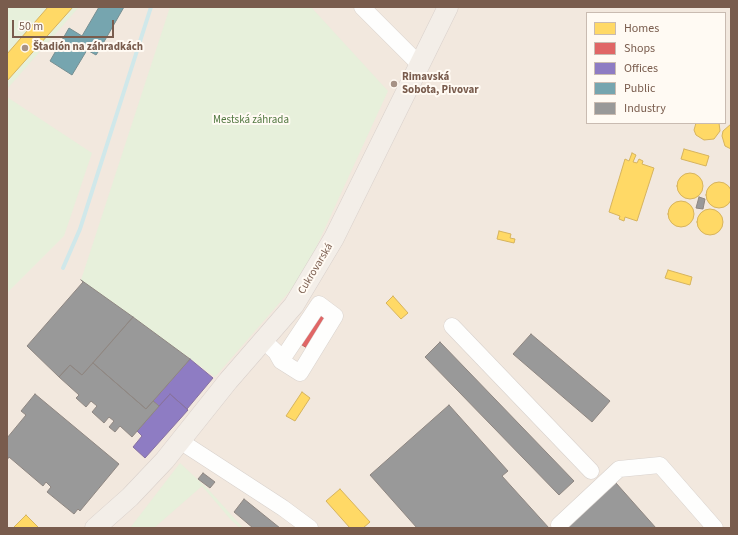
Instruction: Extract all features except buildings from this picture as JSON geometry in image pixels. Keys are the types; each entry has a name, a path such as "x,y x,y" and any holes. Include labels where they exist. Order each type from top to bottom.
{"main road":[{"name":"Cukrovarská","path":"130,497 180,441 228,381 294,305 334,238 448,7"},
{"path":"96,528 130,497"},
{"path":"108,528 130,497"}],"lane":[{"path":"362,7 419,64"},
{"path":"452,326 591,471"},
{"path":"264,341 276,352 281,361"},
{"path":"180,441 283,508 310,528"},
{"path":"559,524 619,469 660,465 715,528"}],"shaded area":[{"path":"7,7 731,7 731,528 7,528"}],"green space":[{"name":"Štadión na záhradkách","path":"7,7 79,7 7,89"},
{"name":"Mestská záhrada","path":"170,7 311,7 388,91 309,263 295,285 215,377 81,280"},
{"path":"7,97 92,153 64,236 7,293"},
{"path":"180,463 209,490 243,528 240,528 231,520 202,486 154,528 130,528"}],"waterway":[{"path":"63,268 80,229 151,7"}],"place":[{"name":"Štadión na záhradkách","path":"25,48"},
{"name":"Rimavská Sobota, Pivovar","path":"394,84"}]}
